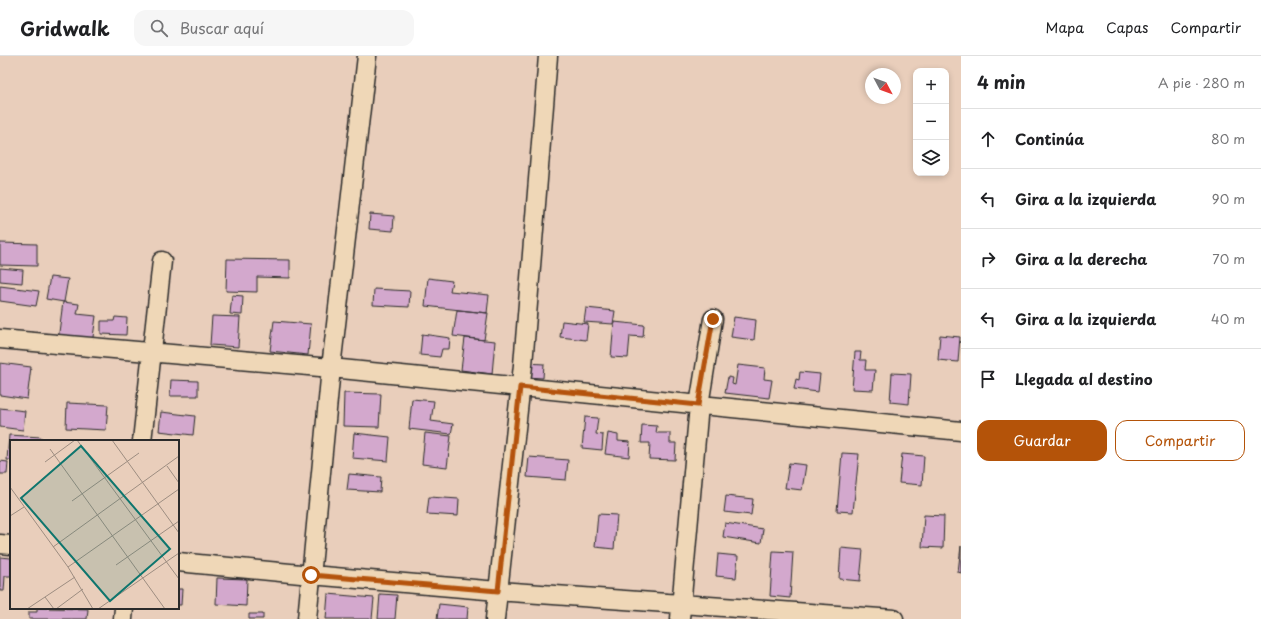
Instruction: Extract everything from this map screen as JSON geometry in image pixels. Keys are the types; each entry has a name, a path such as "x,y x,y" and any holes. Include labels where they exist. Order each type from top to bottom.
{"street":[{"path":"307,619 331,368 367,56"},
{"path":"495,619 520,387 548,56"},
{"path":"142,440 162,261"},
{"path":"681,611 698,405 713,319"},
{"path":"0,340 331,368 961,431"},
{"path":"0,544 10,545"},
{"path":"179,562 498,591 681,611 894,619"},
{"path":"123,619 124,609"}],"building":[{"path":"370,214 394,216 393,231 369,229"},
{"path":"0,243 37,244 37,266 0,265"},
{"path":"227,259 290,260 290,278 257,277 257,292 226,291"},
{"path":"0,268 23,270 22,283 0,281"},
{"path":"50,277 68,279 64,302 46,299"},
{"path":"428,278 452,281 450,291 489,295 487,313 425,306"},
{"path":"0,286 39,291 36,306 0,301"},
{"path":"374,289 410,291 409,307 373,305"},
{"path":"232,295 243,296 242,315 230,314"},
{"path":"63,302 79,304 77,314 96,316 92,344 58,340"},
{"path":"586,308 615,311 613,324 584,322"},
{"path":"457,310 488,313 484,340 453,336"},
{"path":"212,316 240,317 238,347 210,345"},
{"path":"115,317 127,318 126,335 101,334 101,321 114,321"},
{"path":"734,317 756,320 754,340 731,337"},
{"path":"274,321 311,324 308,355 270,351"},
{"path":"562,321 588,324 586,340 560,337"},
{"path":"614,322 644,325 643,337 630,336 628,358 611,357"},
{"path":"422,334 450,338 449,349 442,349 440,357 420,355"},
{"path":"940,335 960,337 958,362 938,360"},
{"path":"465,338 495,341 492,374 461,370"},
{"path":"855,352 861,352 860,360 866,360 865,370 875,370 873,390 852,389"},
{"path":"0,363 31,367 27,399 0,395"},
{"path":"526,363 544,364 543,378 525,377"},
{"path":"738,365 765,368 764,379 772,380 769,398 725,393 728,377 733,378 732,384 735,385"},
{"path":"800,372 820,374 818,392 794,389 796,379 799,380"},
{"path":"892,373 911,374 909,404 890,402"},
{"path":"171,380 198,381 198,396 170,396"},
{"path":"344,393 381,394 379,427 343,426"},
{"path":"412,399 434,401 431,421 453,424 451,434 409,429"},
{"path":"67,403 108,405 106,430 66,428"},
{"path":"0,408 25,411 23,430 0,427"},
{"path":"161,412 195,416 193,435 159,431"},
{"path":"585,417 598,418 596,434 603,435 602,450 582,448"},
{"path":"642,425 657,426 656,433 670,433 670,443 676,443 675,460 649,459 650,443 641,443"},
{"path":"354,433 390,437 388,461 352,458"},
{"path":"425,433 451,436 447,467 422,464"},
{"path":"608,433 618,435 618,441 630,442 629,457 605,454"},
{"path":"9,435 41,437 41,440 10,440 10,460 7,460"},
{"path":"842,453 859,454 853,512 837,511"},
{"path":"902,454 924,456 922,485 899,483"},
{"path":"529,457 568,460 566,480 527,477"},
{"path":"0,461 8,462 7,474 0,474"},
{"path":"789,463 806,465 802,490 785,488"},
{"path":"349,474 381,477 380,492 347,490"},
{"path":"726,496 753,499 751,515 724,512"},
{"path":"429,497 459,499 458,516 427,514"},
{"path":"598,514 617,515 614,549 595,547"},
{"path":"924,515 944,516 943,548 922,547"},
{"path":"725,523 763,529 761,543 723,537"},
{"path":"961,546 961,573 958,572"},
{"path":"841,548 863,550 860,581 839,579"},
{"path":"773,551 793,552 790,598 770,596"},
{"path":"718,554 738,556 736,578 716,576"},
{"path":"0,557 10,558 10,576 5,576 4,591 0,591"},
{"path":"217,578 247,579 246,606 216,604"},
{"path":"179,589 182,589 181,605 179,605"},
{"path":"328,594 374,598 372,619 326,619"},
{"path":"380,594 397,595 395,619 378,619"},
{"path":"439,604 468,607 467,619 437,619"},
{"path":"37,609 88,609 87,619 29,619 29,612 37,612"},
{"path":"249,614 263,614 263,619 249,619"}],"route":[{"path":"311,575 498,591 520,387 698,405 713,319"}]}
